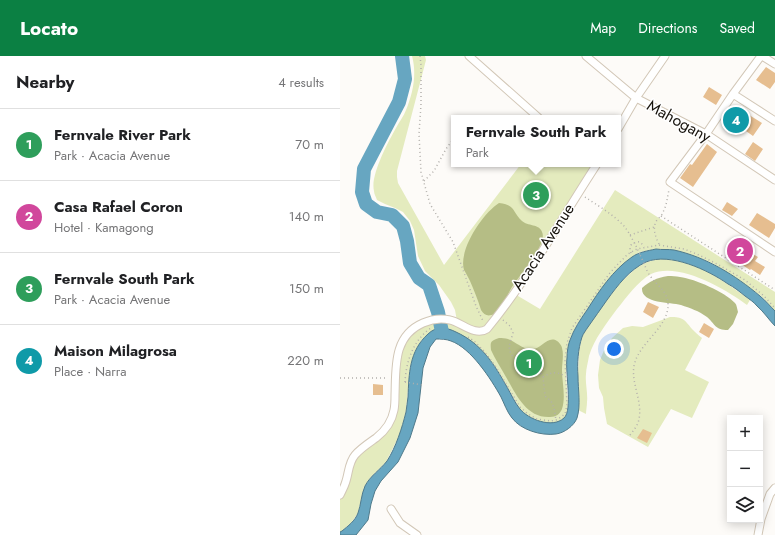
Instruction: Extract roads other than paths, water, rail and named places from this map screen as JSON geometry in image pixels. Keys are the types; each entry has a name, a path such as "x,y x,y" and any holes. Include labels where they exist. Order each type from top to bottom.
{"street":[{"path":"469,56 536,115"},
{"name":"Mahogany","path":"586,56 636,98 706,134 775,180"},
{"path":"621,124 636,98 665,56"},
{"path":"775,64 761,56 670,182 775,252"},
{"path":"733,94 775,121"},
{"name":"Acacia Avenue","path":"340,495 354,455 377,437 389,424 394,409 396,360 404,338 411,330 432,319 449,319 474,330 484,331 541,254 593,167"},
{"path":"758,535 760,519 770,494 775,488"},
{"path":"391,510 400,522 417,535"}],"water":[{"path":"656,249 674,250 697,257 720,268 741,281 766,301 775,311 775,326 753,302 732,287 700,268 666,259 646,262 634,269 620,283 583,335 578,356 579,403 577,418 574,424 565,431 550,434 538,433 526,429 516,422 509,413 492,382 473,357 466,350 451,341 436,339 430,347 423,368 418,413 410,438 398,462 381,481 375,491 368,520 356,535 340,535 340,532 357,516 367,482 387,461 396,444 406,412 411,363 417,348 431,331 445,328 452,330 473,342 492,363 516,404 524,413 534,419 547,423 559,421 567,414 567,353 569,342 575,328 602,288 625,262 635,255"}],"waterway":[{"path":"402,56 405,79 399,102 364,169 362,192 366,204 377,212 392,215 403,226 410,263 419,278 429,285 438,312 442,332"}],"place":[{"name":"Maison Milagrosa","path":"736,120"},
{"name":"Fernvale South Park","path":"536,195"},
{"name":"Casa Rafael Coron","path":"740,251"},
{"name":"Fernvale River Park","path":"529,363"}]}
